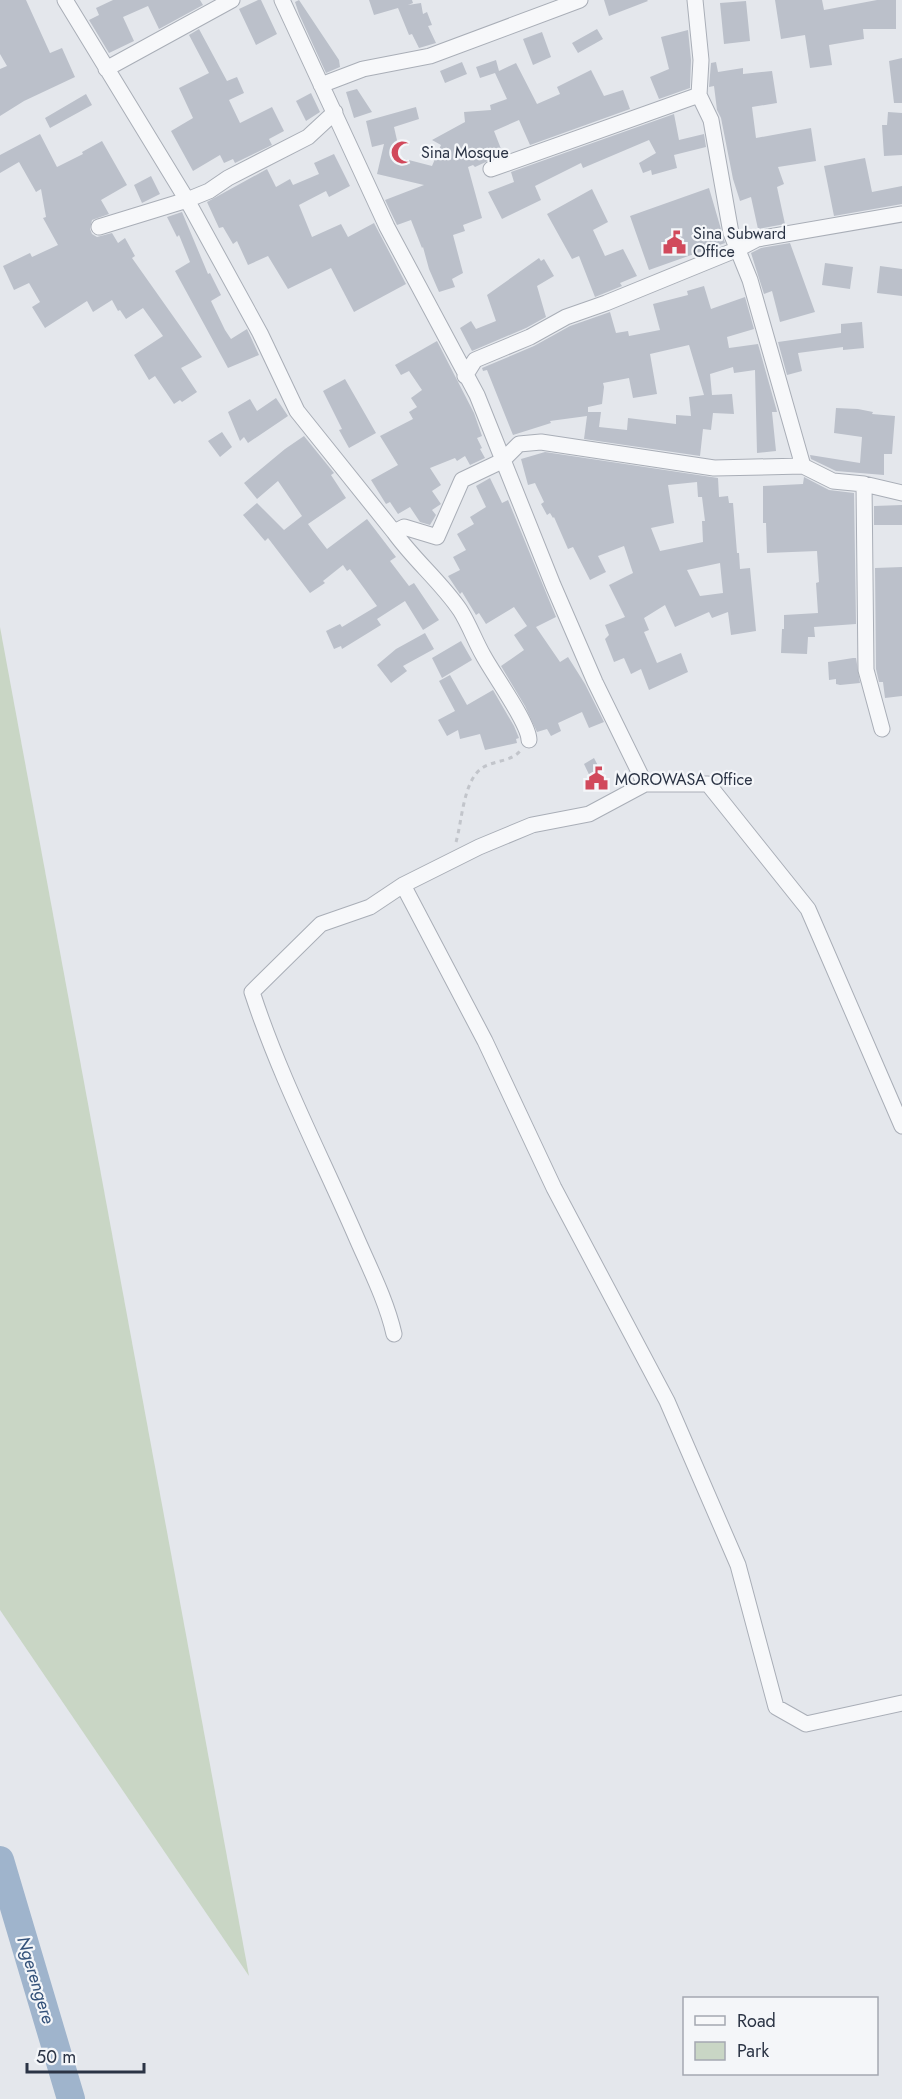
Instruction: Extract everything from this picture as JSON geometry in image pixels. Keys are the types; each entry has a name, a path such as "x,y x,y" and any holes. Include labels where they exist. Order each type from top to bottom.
{"street":[{"path":"65,0 187,200 260,333 297,411 405,548 460,610 483,656 519,716 530,737 529,740"},
{"path":"106,69 232,0"},
{"path":"282,0 387,227 465,376 477,394 553,585 595,682 645,784"},
{"path":"321,85 363,69 430,56 580,0"},
{"path":"695,0 701,60 699,95 711,120 731,233 750,280 803,466"},
{"path":"491,169 699,95"},
{"path":"99,227 209,191 228,178 308,137 335,112"},
{"path":"465,376 475,360 530,337 566,316 606,303 757,239 902,214"},
{"path":"394,532 404,527 437,537 462,480 502,460 519,444 541,442 714,468 803,466 834,482 864,484 902,493"},
{"path":"864,484 866,670 882,729"},
{"path":"394,1334 369,1267 267,1040 252,992 321,924 370,907 403,885 532,825 589,814 645,784 708,784 808,909 902,1125"},
{"path":"403,885 485,1041 565,1208 667,1401 738,1565 776,1707 806,1724 902,1703"}],"path":[{"path":"448,863 457,839 460,817 472,780 482,768 516,756 529,740"}],"green space":[{"path":"0,627 249,1976 0,1610"}],"building":[{"path":"0,0 26,0 50,53 62,48 75,77 24,101 0,116 0,69 7,66 0,54"},
{"path":"113,0 200,0 203,5 159,29 148,6 123,17 134,41 109,53 89,20 99,15 96,8"},
{"path":"261,0 277,34 256,45 239,9"},
{"path":"299,0 339,60 340,67 326,73 299,14 295,2"},
{"path":"369,0 412,0 413,3 408,5 421,3 423,14 427,12 432,25 428,26 436,43 419,48 412,34 409,35 398,8 374,15"},
{"path":"604,0 647,0 648,1 609,16"},
{"path":"775,0 822,0 824,10 877,0 896,0 896,29 863,29 864,39 829,45 832,65 810,68 805,35 781,39"},
{"path":"746,1 750,41 724,44 720,3"},
{"path":"199,29 227,81 237,77 244,93 229,100 240,123 272,107 284,131 269,139 272,145 235,163 233,159 224,163 220,155 193,171 171,131 193,118 179,88 209,73 189,35"},
{"path":"597,29 603,39 578,53 572,43"},
{"path":"688,30 691,60 690,88 659,99 650,77 669,69 661,37"},
{"path":"542,32 551,57 533,65 523,39"},
{"path":"902,58 902,103 894,103 889,61"},
{"path":"496,60 499,71 516,63 537,104 560,94 557,87 591,70 604,96 623,90 630,109 530,145 519,120 494,131 503,154 475,167 473,165 468,167 482,218 463,225 465,231 453,235 463,273 452,279 455,287 439,292 411,220 397,225 385,200 424,185 377,174 384,144 372,147 366,121 416,107 419,119 394,127 401,158 432,166 441,145 432,140 465,122 464,112 491,110 490,105 507,99 495,73 480,78 476,67"},
{"path":"462,62 467,74 445,83 440,71"},
{"path":"716,62 718,72 743,68 743,74 772,71 777,103 752,107 756,138 811,128 816,161 778,167 784,184 777,187 785,224 758,229 751,197 740,201 733,179 721,118 717,110 714,86 709,87 711,63"},
{"path":"357,89 372,112 354,118 346,92"},
{"path":"311,93 320,112 306,121 296,101"},
{"path":"86,94 92,105 50,128 45,118"},
{"path":"888,112 902,113 902,155 884,156 882,125 887,125"},
{"path":"674,114 679,140 704,134 706,147 674,155 677,168 652,175 651,170 643,173 639,163 656,153 649,140 583,168 581,163 535,186 541,200 502,219 488,192 514,182 511,172"},
{"path":"40,134 57,167 102,141 127,185 101,200 109,214 92,220 90,229 97,237 112,233 118,243 125,238 135,256 132,258 202,357 181,368 197,392 182,402 180,400 174,404 155,376 149,380 134,355 163,336 143,308 126,319 112,300 93,312 87,301 45,328 32,307 40,302 29,283 14,290 3,266 30,253 32,257 58,245 43,218 46,217 41,189 36,192 19,162 0,173 0,155"},
{"path":"334,154 350,186 329,197 326,191 299,205 312,237 341,224 348,237 374,223 406,284 354,312 331,268 288,289 268,256 248,265 237,241 233,244 223,227 219,228 207,202 267,169 276,187 290,179 293,185 319,174 314,163"},
{"path":"865,158 872,192 902,186 902,204 834,216 824,166"},
{"path":"151,176 160,194 142,203 134,185"},
{"path":"709,188 725,243 649,270 630,216"},
{"path":"592,189 608,222 593,230 605,256 623,249 637,276 620,283 622,286 595,297 579,256 572,259 547,214"},
{"path":"182,212 208,274 210,273 221,295 211,301 225,330 231,339 247,329 259,355 228,368 175,271 190,262 179,235 177,237 167,217"},
{"path":"790,243 815,312 780,322 772,291 764,294 751,253 761,248"},
{"path":"539,258 541,261 544,259 554,276 537,286 546,317 472,351 460,328 471,321 476,329 496,321 487,295"},
{"path":"825,263 853,267 850,289 822,285"},
{"path":"880,266 902,269 902,296 877,293"},
{"path":"704,286 711,309 745,297 754,329 727,337 729,348 758,344 777,412 772,412 776,451 757,453 755,370 734,373 733,367 710,374 712,395 732,394 734,414 713,413 711,430 703,429 700,456 584,439 587,416 550,421 551,423 513,435 487,370 483,371 482,368 534,346 570,326 610,312 616,333 628,331 629,336 660,330 653,304 688,295 687,291","holes":["689,345 704,395 689,397 691,416 676,415 676,424 628,418 627,430 599,427 601,412 588,412 588,407 602,404 603,383 629,378 633,398 657,394 650,354"]},
{"path":"862,322 864,348 843,350 843,347 798,353 802,371 787,375 778,342 841,333 841,324"},
{"path":"437,341 474,413 482,436 477,438 485,458 470,465 465,456 457,461 455,458 430,468 441,485 432,491 441,504 432,510 436,515 430,525 420,522 410,507 398,514 390,502 386,504 371,480 398,465 380,436 413,419 409,412 417,407 411,398 422,390 409,371 401,375 395,365"},
{"path":"345,379 376,433 349,448 323,391"},
{"path":"276,398 288,416 248,443 244,437 240,441 228,412 250,399 257,411"},
{"path":"836,408 858,409 873,412 872,414 895,416 892,454 884,454 884,475 836,471 811,459 810,455 860,463 862,437 834,433"},
{"path":"222,432 232,447 220,457 208,441"},
{"path":"304,436 334,473 331,475 346,498 308,524 313,531 327,549 367,519 396,557 390,561 409,586 414,583 439,620 423,630 405,601 377,619 381,625 342,649 341,646 334,649 326,631 340,624 342,627 377,606 350,569 347,571 343,565 323,581 325,583 310,593 268,538 265,541 243,515 257,503 284,530 302,516 278,481 257,499 244,483"},
{"path":"545,452 718,478 719,497 728,496 729,503 733,503 740,569 750,568 756,631 731,635 728,612 712,618 709,612 675,627 665,605 644,618 649,630 644,632 657,663 681,653 688,672 649,690 641,669 631,674 624,658 614,662 605,639 609,635 605,625 625,617 609,585 633,573 624,546 598,556 606,572 590,580 573,547 568,549 554,517 550,513 547,515 535,483 528,485 521,459","holes":["697,482 698,497 702,497 705,521 702,521 703,542 660,551 651,528 674,523 668,485","720,563 723,593 700,596 687,570"]},
{"path":"804,477 829,490 854,493 856,624 814,627 815,637 808,637 807,654 781,653 784,615 818,613 817,551 767,553 766,523 763,523 763,486 803,484"},
{"path":"490,478 502,503 508,500 556,617 536,627 560,662 568,657 604,722 589,728 582,712 558,723 561,731 551,736 547,729 537,732 525,706 501,666 524,650 514,635 527,626 514,607 486,624 479,613 476,615 462,592 460,594 448,576 460,570 453,557 466,550 457,534 474,524 470,517 486,507 476,486"},
{"path":"902,505 902,525 874,525 874,506"},
{"path":"902,567 902,696 885,698 883,682 879,682 876,669 875,568"},
{"path":"425,633 434,649 403,666 407,671 391,683 377,665 396,649"},
{"path":"461,641 472,660 442,678 432,658"},
{"path":"856,658 860,683 840,685 836,684 836,679 829,680 828,662"},
{"path":"450,675 467,705 493,690 514,726 519,738 516,739 517,743 485,750 480,734 460,739 458,730 447,736 438,720 455,711 439,681"},
{"path":"594,758 607,783 596,789 584,764"}],"waterway":[{"name":"Ngerengere","path":"0,1860 71,2099"}],"place":[{"name":"Sina Mosque","path":"403,152"},
{"name":"Sina Subward Office","path":"675,242"},
{"name":"MOROWASA Office","path":"597,779"}]}
